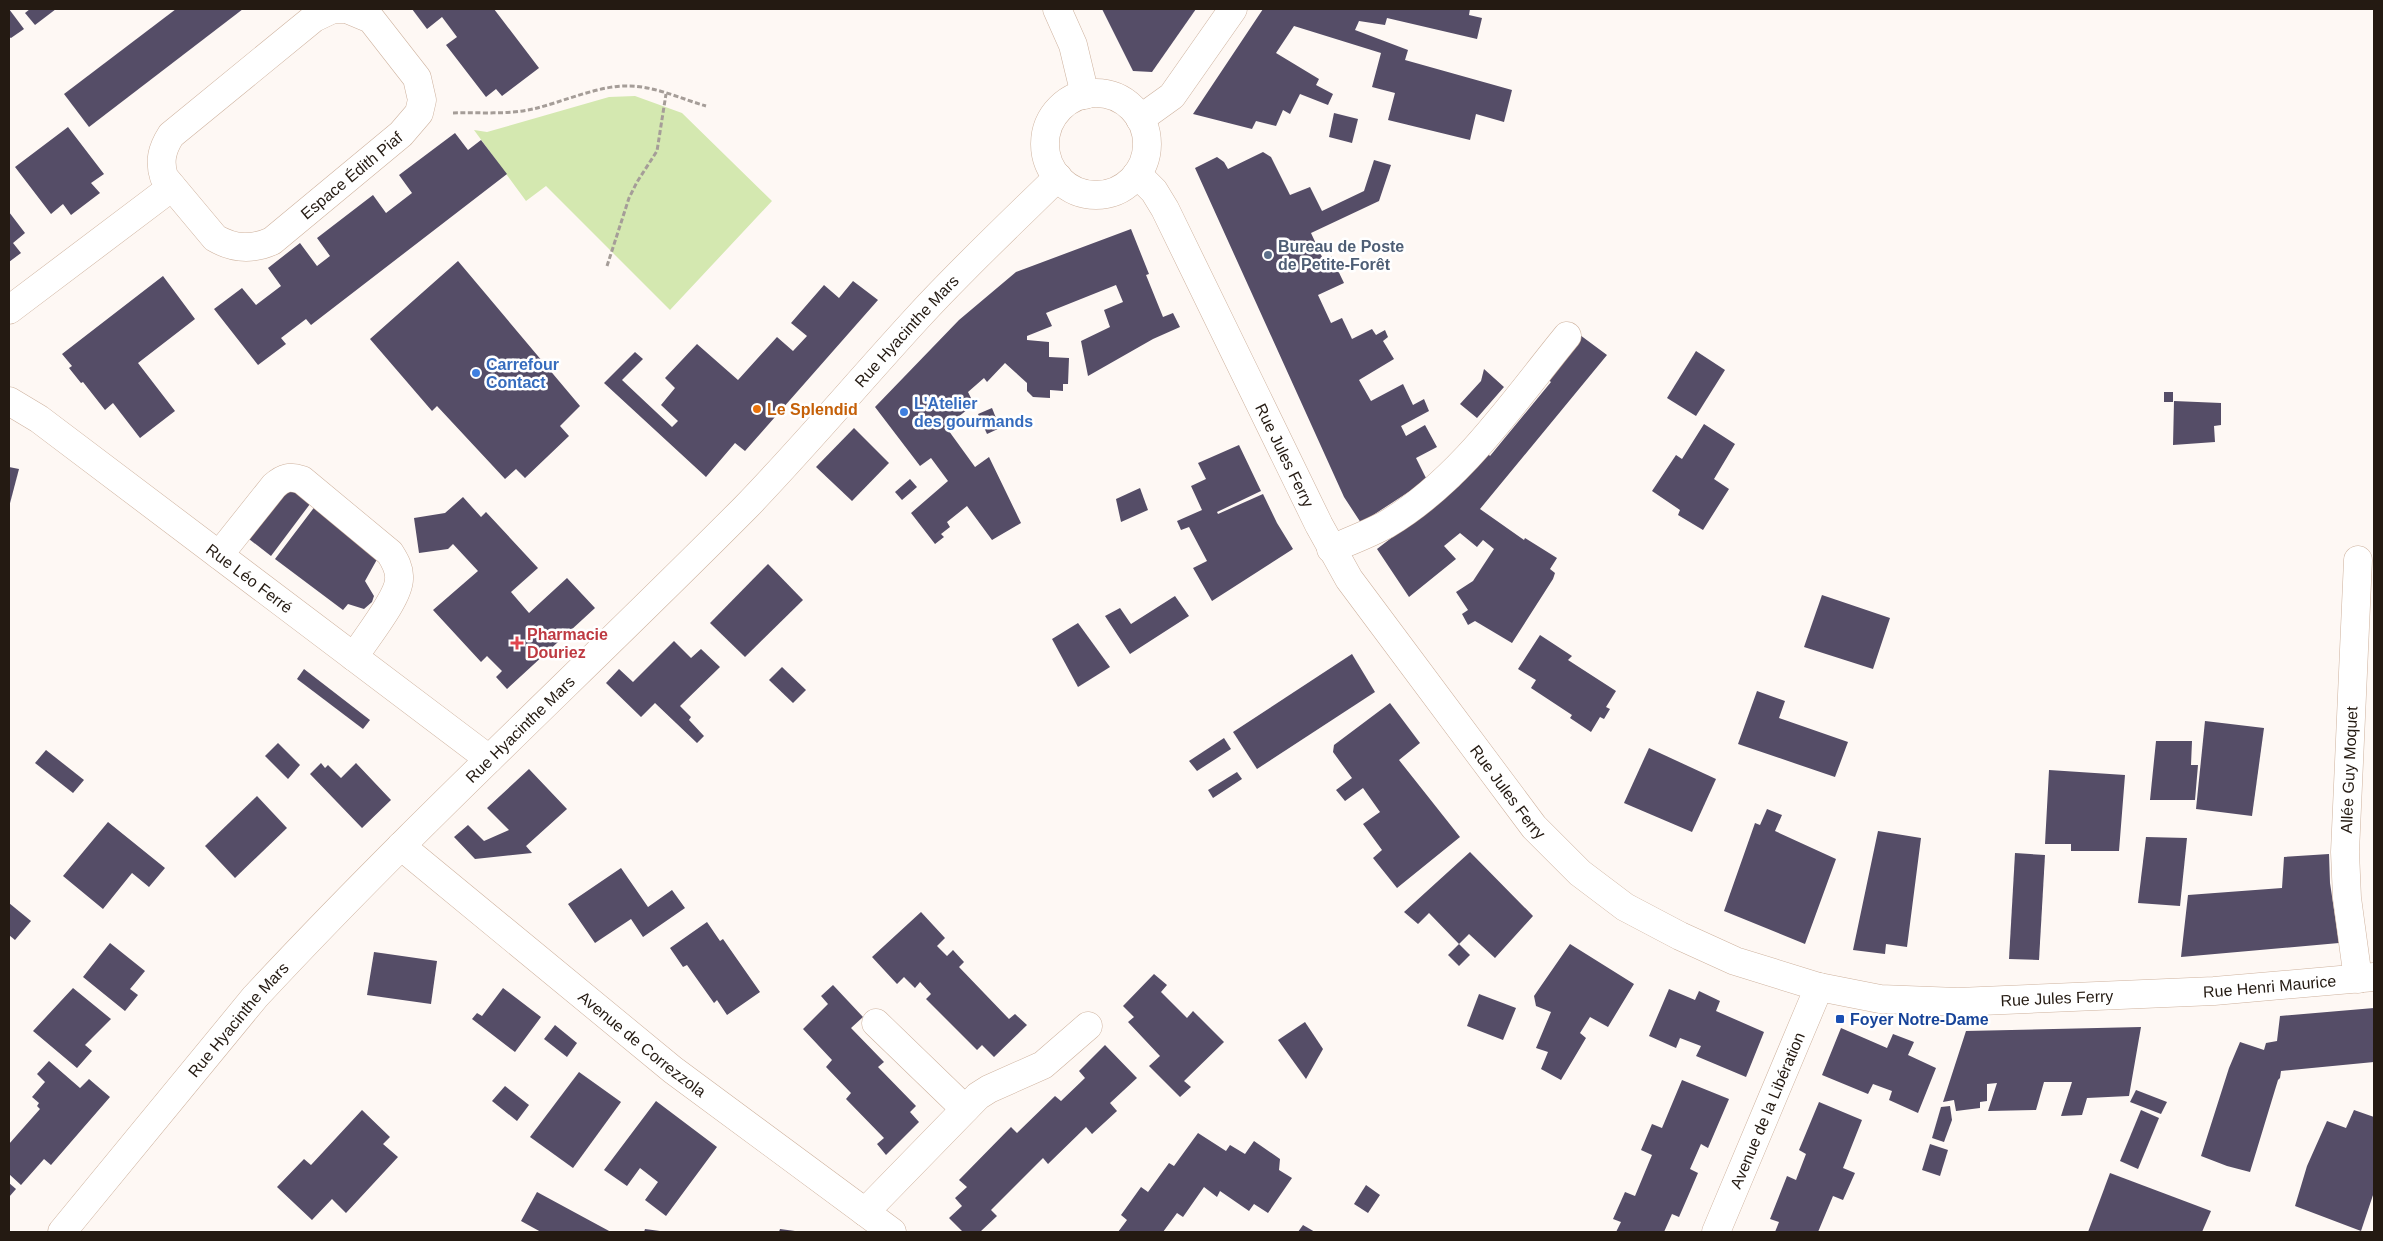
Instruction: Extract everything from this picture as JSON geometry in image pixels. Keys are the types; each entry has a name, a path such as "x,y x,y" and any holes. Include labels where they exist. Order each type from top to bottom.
{"street":[{"name":"Espace Édith Piaf","path":"333,9 346,9 371,19 417,78 422,100 418,113 401,134 272,241 261,246 237,247 225,244 215,238 164,177 161,167 161,156 171,135 314,18 333,9"},
{"path":"1057,9 1073,45 1085,95"},
{"path":"1140,119 1172,96 1233,9"},
{"path":"1101,94 1116,97 1130,106 1140,119 1145,132 1147,147 1144,161 1137,174 1120,189 1098,195 1076,190 1058,177 1050,164 1046,150 1048,128 1060,109 1071,100 1085,95 1101,94"},
{"name":"Rue Jules Ferry","path":"1137,174 1154,192 1165,209 1331,549 1368,606 1518,806 1557,852 1580,874 1626,907 1680,936 1736,960 1819,987 1880,999 1926,1002 2165,993"},
{"name":"Rue Hyacinthe Mars","path":"62,1232 255,997 401,846 633,620 766,487 920,314 1058,177"},
{"path":"9,310 172,188"},
{"path":"1331,549 1387,524 1442,482 1466,458 1567,336"},
{"name":"Rue Léo Ferré","path":"9,401 39,419 489,759"},
{"path":"219,555 274,486 282,479 291,477 302,480 390,553 398,566 397,592 354,657"},
{"name":"Allée Guy Moquet","path":"2358,560 2345,852 2348,898 2366,978"},
{"name":"Avenue de Correzzola","path":"401,846 673,1070 892,1232"},
{"name":"Rue Henri Maurice","path":"2165,993 2291,986 2366,978"},
{"name":"Avenue de la Libération","path":"1716,1232 1819,987"},
{"path":"876,1023 965,1108"},
{"path":"865,1212 965,1108 989,1089 1043,1066 1088,1026"}],"path":[{"path":"418,113 515,112 546,106 614,86 644,88 706,106"},
{"path":"607,266 629,198 657,151 666,94"}],"green space":[{"path":"635,96 682,113 772,201 670,310 546,186 526,201 474,130 487,132 609,97"}],"building":[{"path":"9,9 24,29 11,38 9,37"},
{"path":"30,9 56,9 35,25 25,13"},
{"path":"176,9 243,9 89,127 64,94"},
{"path":"412,9 494,9 539,68 502,96 496,89 486,97 446,45 457,37 442,17 427,29"},
{"path":"1102,9 1196,9 1152,72 1133,71"},
{"path":"1263,9 1470,9 1469,15 1482,18 1477,39 1387,18 1385,25 1359,21 1355,30 1408,50 1405,60 1512,90 1504,122 1476,114 1470,140 1388,120 1395,93 1372,87 1381,53 1294,26 1276,53 1319,79 1316,85 1333,94 1328,105 1300,94 1290,114 1283,110 1276,126 1256,121 1252,129 1193,114"},
{"path":"1334,113 1358,119 1352,143 1329,137"},
{"path":"68,127 104,174 91,183 100,193 71,215 63,204 51,214 15,167"},
{"path":"455,133 468,150 481,140 507,174 311,325 306,319 281,338 286,344 258,365 214,309 242,288 256,305 281,286 268,268 300,243 317,266 330,256 317,238 373,195 386,213 412,193 399,175"},
{"path":"1263,152 1271,157 1290,195 1310,187 1322,211 1364,191 1374,160 1391,165 1379,201 1311,233 1323,259 1331,256 1344,283 1318,295 1331,323 1342,318 1352,339 1372,329 1376,335 1385,330 1388,337 1383,341 1394,359 1359,380 1371,401 1403,384 1413,405 1424,399 1429,411 1401,426 1406,436 1425,425 1437,447 1416,458 1427,480 1361,523 1344,497 1195,168 1217,157 1224,162 1228,169"},
{"path":"9,212 25,233 13,243 21,253 9,262"},
{"path":"1131,229 1149,274 1146,275 1163,317 1173,313 1180,327 1153,339 1088,376 1081,341 1110,327 1104,310 1123,302 1116,285 1046,313 1052,326 1027,336 1027,340 1049,342 1049,357 1069,358 1068,384 1063,384 1063,391 1050,390 1050,398 1033,397 1027,391 1027,383 1005,363 987,382 984,378 968,392 974,404 946,427 975,467 989,457 1021,523 992,540 967,506 947,522 950,527 941,534 944,537 935,544 911,513 948,481 931,458 920,466 875,407 959,320 1016,272"},
{"name":"Carrefour Contact","path":"458,261 580,406 560,426 569,436 525,478 516,469 505,479 437,406 432,411 370,339"},
{"path":"163,276 195,319 138,363 175,411 140,438 113,403 105,410 83,382 81,383 69,368 72,366 62,354"},
{"path":"853,281 878,300 745,451 735,443 706,477 604,383 635,352 643,359 622,380 672,427 678,421 661,405 675,388 665,378 697,344 738,380 777,337 793,351 807,336 791,323 824,285 839,298"},
{"path":"1580,335 1607,355 1480,509 1524,540 1525,538 1557,558 1550,569 1555,573 1553,579 1512,643 1475,621 1468,625 1462,614 1468,610 1456,592 1473,581 1494,549 1483,540 1477,547 1460,533 1444,546 1456,559 1409,597 1377,549 1459,486 1486,452 1490,456 1551,382 1545,377"},
{"path":"1696,351 1725,370 1696,416 1667,398"},
{"path":"1484,369 1504,387 1477,418 1460,404 1481,381"},
{"path":"2164,392 2173,392 2173,402 2164,402"},
{"path":"2174,401 2221,403 2221,425 2214,426 2215,442 2173,445"},
{"path":"992,408 1000,428 987,434 978,414"},
{"path":"1704,424 1735,444 1714,479 1729,489 1703,530 1678,515 1680,510 1652,491 1676,455 1682,459"},
{"path":"854,428 889,463 852,501 816,467"},
{"path":"1239,445 1261,491 1217,512 1218,514 1263,494 1277,523 1293,549 1212,601 1193,568 1207,561 1189,527 1181,530 1177,521 1202,510 1191,486 1206,479 1198,463"},
{"path":"9,467 19,469 9,507"},
{"path":"910,479 917,487 902,500 895,492"},
{"path":"291,484 313,500 271,556 249,539"},
{"path":"1140,488 1148,510 1121,522 1116,499"},
{"path":"463,497 481,517 486,512 538,568 511,592 529,613 567,578 595,608 507,689 496,677 502,671 487,656 481,662 433,610 478,571 453,544 448,549 419,553 414,518 445,513"},
{"path":"316,505 380,554 365,581 374,596 372,602 364,609 348,604 343,610 275,559"},
{"path":"768,564 803,600 745,657 710,623"},
{"path":"1822,595 1890,618 1873,669 1804,647"},
{"path":"1175,596 1189,616 1130,654 1105,616 1120,608 1131,624"},
{"path":"1078,623 1110,667 1078,687 1052,639"},
{"path":"1540,635 1572,656 1568,660 1616,691 1606,707 1610,709 1604,719 1600,717 1591,732 1570,718 1572,715 1531,688 1536,680 1518,669"},
{"path":"674,641 691,658 701,649 720,667 680,706 691,717 689,720 704,736 697,743 655,703 641,717 606,683 619,669 633,682"},
{"path":"1352,654 1375,692 1257,769 1233,732"},
{"path":"782,667 806,690 793,703 769,680"},
{"path":"304,669 370,720 363,729 297,679"},
{"path":"1757,691 1785,701 1779,718 1848,742 1835,777 1738,744"},
{"path":"1390,703 1420,743 1399,760 1460,837 1397,888 1373,858 1382,850 1363,824 1380,812 1363,788 1345,801 1336,790 1352,778 1333,752 1334,745"},
{"path":"2205,721 2264,728 2252,816 2196,809"},
{"path":"1224,738 1231,749 1197,771 1189,761"},
{"path":"2156,741 2192,741 2191,765 2198,765 2195,800 2150,800"},
{"path":"278,743 300,765 288,779 265,756"},
{"path":"1649,748 1716,779 1692,832 1624,803"},
{"path":"46,750 84,780 73,793 35,763"},
{"path":"321,763 325,768 328,765 341,778 356,763 391,800 362,828 310,774"},
{"path":"529,769 567,809 526,846 532,853 475,859 454,837 468,825 484,841 509,830 487,808"},
{"path":"2049,770 2125,775 2119,851 2071,851 2071,844 2045,844"},
{"path":"1237,772 1242,779 1213,798 1208,790"},
{"path":"257,796 287,828 235,878 205,846"},
{"path":"1767,809 1782,815 1775,831 1836,859 1805,944 1724,911 1755,823 1760,825"},
{"path":"108,822 165,868 149,887 132,873 103,909 63,876"},
{"path":"1878,831 1921,838 1907,947 1886,944 1885,954 1853,950"},
{"path":"2146,837 2187,838 2180,906 2138,903"},
{"path":"1470,852 1533,916 1495,958 1469,934 1459,944 1429,913 1418,924 1404,912"},
{"path":"2015,853 2045,855 2039,960 2009,959"},
{"path":"2329,854 2330,883 2339,943 2181,957 2188,895 2282,888 2284,857"},
{"path":"621,868 648,907 672,890 685,908 643,937 631,919 595,943 568,904"},
{"path":"9,903 31,921 15,940 9,935"},
{"path":"921,912 945,938 937,946 947,956 953,950 964,962 959,967 1009,1019 1015,1014 1027,1025 994,1057 982,1045 977,1050 926,999 931,994 920,982 915,988 904,977 897,984 872,957"},
{"path":"707,922 720,941 723,939 760,992 727,1015 717,1000 714,1003 687,965 683,967 670,948"},
{"path":"110,943 145,971 130,989 138,995 125,1011 83,977"},
{"path":"1459,944 1470,955 1459,966 1448,955"},
{"path":"1570,944 1634,984 1608,1027 1590,1017 1580,1033 1586,1038 1561,1080 1541,1069 1548,1052 1536,1048 1551,1012 1536,1006 1534,996"},
{"path":"374,952 437,961 431,1004 367,995"},
{"path":"1154,974 1167,985 1161,992 1187,1018 1193,1011 1224,1042 1184,1081 1191,1087 1180,1097 1149,1066 1160,1056 1128,1022 1134,1017 1123,1006"},
{"path":"833,985 863,1017 851,1028 884,1062 878,1067 916,1106 910,1112 919,1122 886,1155 877,1144 884,1138 846,1099 851,1093 826,1067 832,1060 803,1029 828,1004 821,996"},
{"path":"73,988 111,1019 85,1045 92,1051 77,1068 33,1031"},
{"path":"503,988 541,1017 515,1052 472,1019 477,1013 482,1016"},
{"path":"1669,989 1695,1000 1699,991 1720,1001 1716,1011 1764,1032 1746,1077 1696,1056 1701,1046 1680,1038 1676,1048 1649,1036"},
{"path":"1479,994 1516,1008 1503,1040 1467,1026"},
{"path":"2374,1008 2374,1062 2281,1071 2250,1172 2201,1156 2229,1068 2240,1042 2264,1050 2266,1043 2277,1041 2280,1016"},
{"path":"1305,1022 1323,1049 1306,1079 1278,1040"},
{"path":"555,1025 577,1043 567,1057 544,1039"},
{"path":"2141,1027 2129,1096 2087,1098 2082,1115 2061,1116 2072,1082 2044,1082 2036,1110 1988,1111 1997,1083 1987,1084 1987,1101 1980,1102 1980,1108 1956,1111 1954,1100 1943,1102 1966,1031"},
{"path":"1841,1028 1887,1048 1893,1034 1914,1042 1908,1055 1936,1068 1918,1113 1889,1100 1892,1091 1873,1084 1868,1094 1822,1075"},
{"path":"1105,1045 1137,1078 1110,1103 1117,1111 1092,1134 1086,1127 1048,1164 1043,1158 991,1210 997,1216 980,1232 963,1232 949,1218 962,1206 955,1198 967,1187 959,1180 1011,1127 1017,1133 1055,1096 1061,1101 1085,1078 1079,1071"},
{"path":"49,1061 80,1088 89,1079 110,1097 51,1165 44,1159 21,1185 9,1174 9,1144 40,1109 37,1106 39,1103 32,1097 45,1082 37,1074"},
{"path":"579,1072 621,1102 573,1168 530,1137"},
{"path":"1682,1080 1729,1099 1708,1148 1701,1144 1690,1169 1698,1173 1689,1194 1679,1217 1672,1214 1664,1232 1616,1232 1621,1222 1613,1219 1625,1192 1635,1196 1652,1155 1641,1150 1652,1124 1662,1128"},
{"path":"505,1086 529,1105 517,1121 492,1101"},
{"path":"2136,1090 2167,1102 2161,1114 2130,1102"},
{"path":"656,1101 717,1147 666,1216 645,1200 658,1182 640,1168 627,1186 604,1170"},
{"path":"1819,1102 1862,1120 1843,1168 1855,1173 1843,1200 1833,1196 1818,1232 1775,1232 1779,1222 1770,1219 1787,1176 1796,1180 1806,1154 1799,1150"},
{"path":"1950,1106 1952,1120 1944,1142 1932,1138 1941,1107"},
{"path":"362,1110 390,1137 383,1144 398,1157 346,1213 332,1199 312,1220 277,1187 304,1159 311,1165"},
{"path":"2141,1110 2159,1118 2138,1169 2120,1161"},
{"path":"2354,1110 2374,1117 2374,1192 2361,1231 2295,1206 2307,1166 2327,1121 2346,1128"},
{"path":"1198,1133 1226,1151 1230,1145 1245,1154 1254,1141 1280,1159 1279,1170 1292,1178 1268,1213 1254,1204 1249,1211 1220,1191 1217,1197 1204,1187 1183,1217 1177,1213 1163,1232 1118,1232 1127,1220 1121,1215 1141,1187 1148,1192 1169,1163 1174,1166"},
{"path":"1930,1144 1948,1150 1940,1176 1922,1170"},
{"path":"2110,1173 2211,1211 2202,1232 2088,1232"},
{"path":"9,1183 16,1189 9,1197"},
{"path":"1366,1185 1380,1195 1368,1213 1354,1204"},
{"path":"537,1192 611,1232 541,1232 521,1221"},
{"path":"1303,1225 1315,1232 1298,1232"},
{"path":"645,1229 660,1231 644,1232"},
{"path":"780,1229 795,1231 795,1232 779,1232"}],"place":[{"name":"Bureau de Poste de Petite-Forêt","path":"1268,255"},
{"name":"Carrefour Contact","path":"476,373"},
{"name":"Le Splendid","path":"757,409"},
{"name":"L'Atelier des gourmands","path":"904,412"},
{"name":"Pharmacie Douriez","path":"517,643"},
{"name":"Foyer Notre-Dame","path":"1840,1019"}]}
